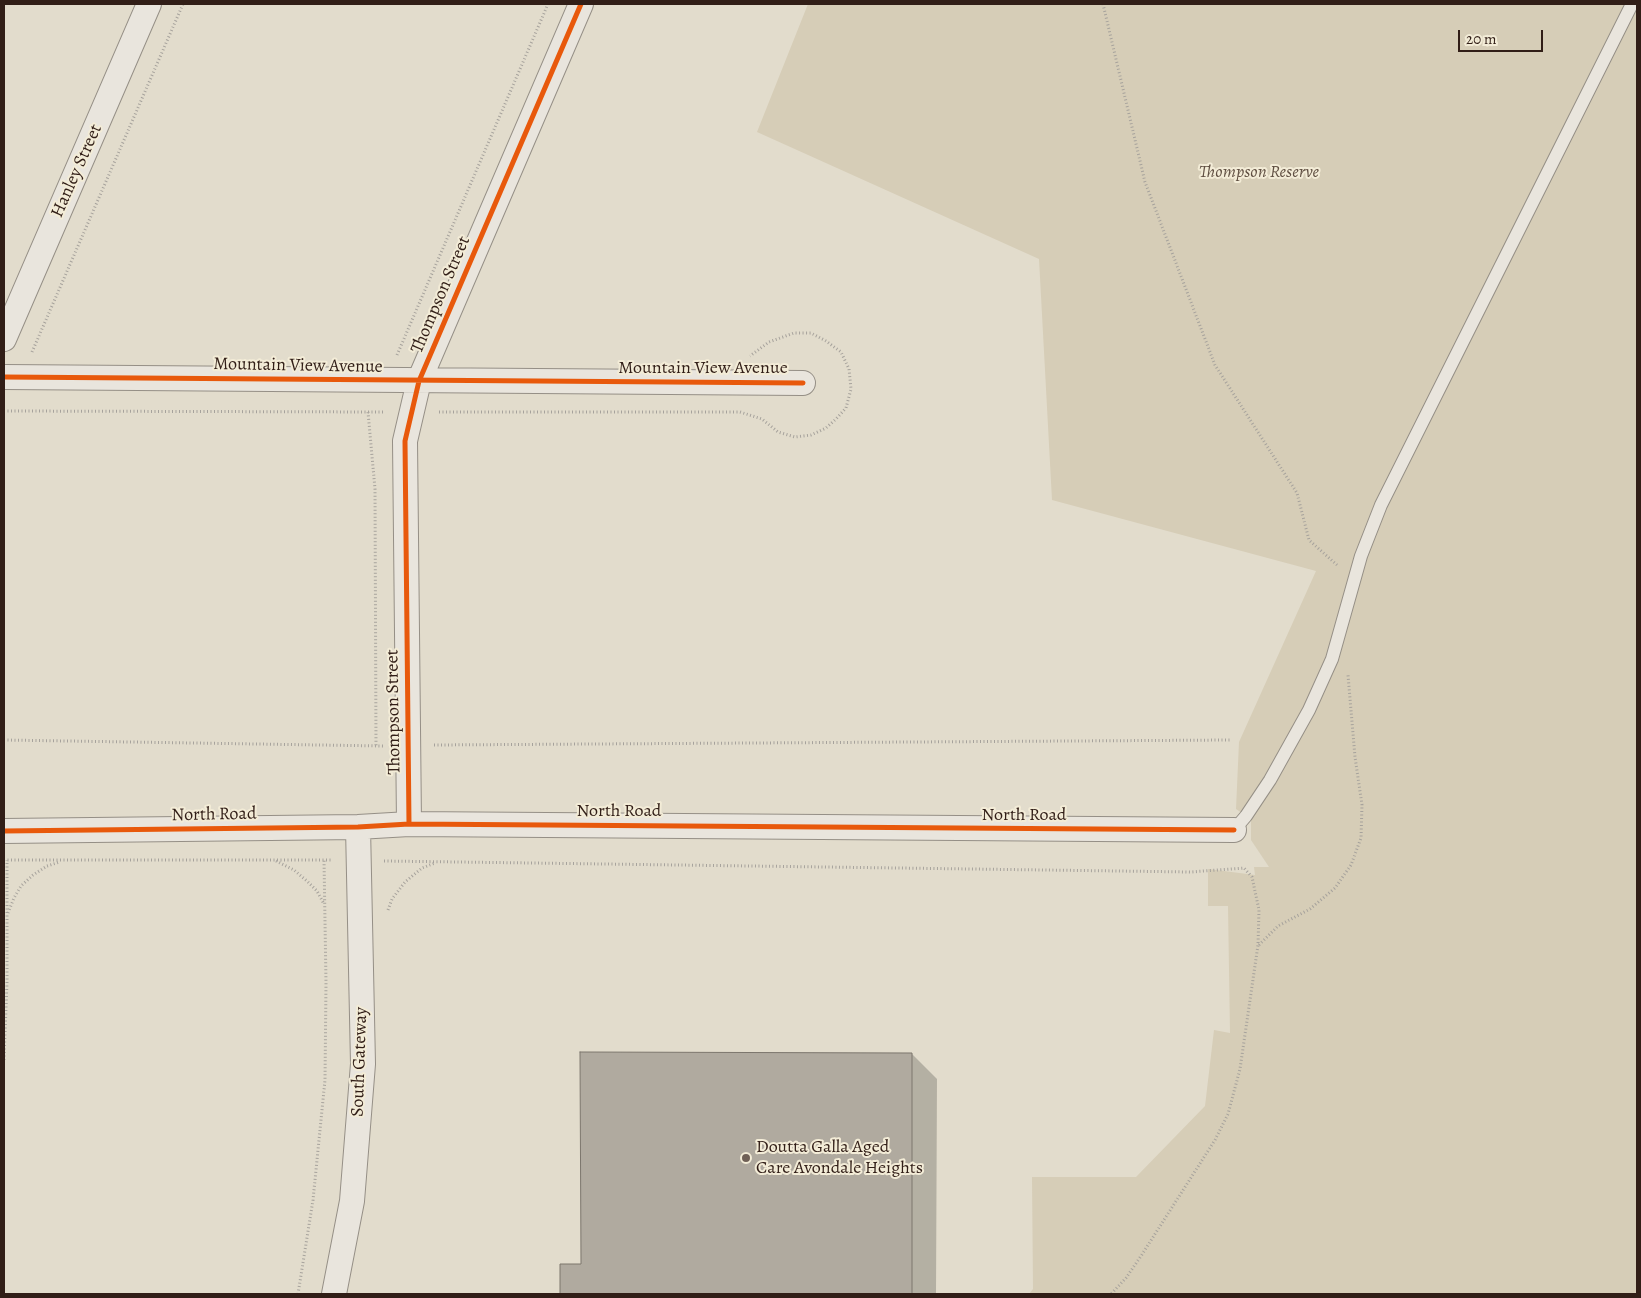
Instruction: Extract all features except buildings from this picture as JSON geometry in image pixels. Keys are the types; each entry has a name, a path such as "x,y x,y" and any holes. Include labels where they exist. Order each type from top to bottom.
{"street":[{"name":"Hanley Street","path":"4,339 150,4"},
{"name":"Thompson Street","path":"409,824 405,441 420,381 430,356 581,4"},
{"name":"Mountain View Avenue","path":"4,377 803,383"},
{"name":"North Road","path":"4,831 358,827 409,824 1234,830"},
{"name":"South Gateway","path":"334,1294 352,1201 363,1064 358,827"}],"lane":[{"path":"1234,830 1270,780 1309,710 1332,659 1360,556 1381,506 1632,4"}],"path":[{"path":"31,355 183,4"},
{"path":"430,356 396,357 548,4"},
{"path":"1103,4 1145,182 1215,365 1297,493 1309,540 1354,580"},
{"path":"4,411 740,412 762,419 778,432 796,437 811,435 826,428 846,408 851,389 849,369 840,352 826,341 811,333 794,333 770,342 748,357"},
{"path":"368,412 375,490 376,746"},
{"path":"1258,945 1278,926 1310,909 1335,888 1351,865 1361,838 1362,805 1355,757 1347,672"},
{"path":"4,740 376,746 1230,740"},
{"path":"4,1060 7,916 6,860 359,860 1191,872 1244,868 1252,877 1258,910 1258,945 1240,1069 1228,1114 1215,1140 1141,1256 1126,1278 1111,1294"},
{"path":"276,860 294,870 307,881 317,891 325,906"},
{"path":"298,1294 313,1200 325,1080 324,860"},
{"path":"7,916 21,886 47,866 63,861"},
{"path":"386,913 392,899 405,882 422,868 438,862"}],"green space":[{"name":"Thompson Reserve","path":"808,4 1637,4 1637,1294 1029,1294 1033,1289 1032,1177 1136,1177 1205,1106 1214,1030 1230,1033 1228,906 1208,906 1208,869 1255,875 1254,867 1269,867 1251,840 1251,819 1236,809 1239,742 1316,571 1052,500 1039,259 757,132"}],"cycle path":[{"path":"409,824 405,441 419,381 581,4"},
{"path":"4,377 803,383"},
{"path":"4,831 358,827 409,824 1234,830"}],"place":[{"name":"Doutta Galla Aged Care Avondale Heights","path":"746,1158"}]}
